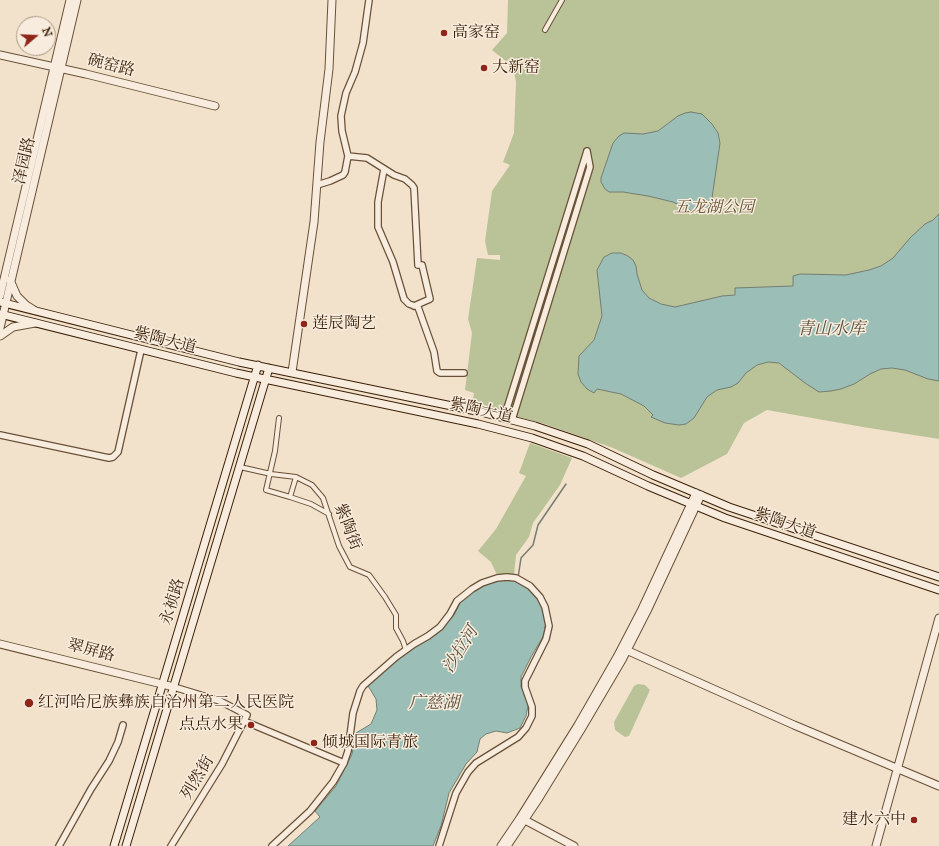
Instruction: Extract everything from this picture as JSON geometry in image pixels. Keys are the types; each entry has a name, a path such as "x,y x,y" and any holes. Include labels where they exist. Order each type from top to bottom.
{"main road":[{"name":"泽园路","path":"58,68 70,0"},
{"name":"泽园路","path":"0,328 7,278 58,68 77,0"},
{"path":"292,372 314,222 320,142 329,69 332,0"},
{"name":"碗窑路","path":"0,55 215,106"},
{"name":"泽园路","path":"0,296 7,278"},
{"path":"0,283 7,278 22,301 29,307 40,312"},
{"name":"紫陶大道","path":"3,303 258,366 292,372 512,420 588,444 653,475 729,507 939,577"},
{"name":"紫陶大道","path":"1,315 254,377 478,424 532,438 584,456 648,486 725,518 939,590"},
{"path":"0,336 13,327 23,324 36,323"},
{"name":"永祯路","path":"114,846 258,366"},
{"name":"永祯路","path":"126,846 269,368"},
{"path":"507,846 624,649 698,494"},
{"path":"876,846 939,618"},
{"name":"翠屏路","path":"0,644 174,687"},
{"path":"624,649 794,725 939,786"},
{"path":"501,846 522,819"},
{"path":"522,819 574,846"}],"street":[{"path":"317,185 343,175 345,172 348,156 342,131 341,116 346,93 355,72 363,43 369,0"},
{"path":"545,30 562,0"},
{"path":"504,418 587,151 590,167 512,420"},
{"path":"348,156 365,157 409,182 414,188 418,265 422,265 430,299 414,306"},
{"path":"384,169 378,207 378,227 393,262 404,299 409,304 418,307 434,352 437,371 440,373 464,374"},
{"path":"0,435 109,458 113,457 118,452 141,350"},
{"path":"279,418 271,474 266,490 311,504 329,514"},
{"name":"紫陶街","path":"240,466 271,474 296,477 312,485 323,498 339,546 350,567 370,575 386,597 396,616 396,628 406,650"},
{"path":"290,497 296,477"},
{"path":"272,846 317,803 333,782 344,763 349,746 353,713 360,691 366,682 406,650 428,636 440,626 458,601 472,589 497,578 516,578 526,583 537,593 543,602 548,616 549,626 546,640 525,681 525,687 532,707 532,716 528,725 521,734 476,762 468,772 456,793 439,846"},
{"path":"174,687 210,697 232,706 247,715 244,721 344,763"},
{"name":"列然街","path":"171,846 222,764 244,721"},
{"path":"60,846 91,789 109,760 118,742 123,725"}],"green space":[{"name":"五龙湖公园","path":"508,0 939,0 939,439 767,410 744,423 727,454 681,478 613,448 545,424 472,405 474,393 465,390 472,333 468,319 477,258 500,260 500,255 488,255 485,241 492,191 510,165 503,162 514,133 516,82 513,67 492,50 507,33"},
{"path":"530,443 572,458 560,485 533,523 529,537 516,555 514,575 497,575 491,562 478,551 496,529 526,476 519,473"},
{"path":"638,684 645,685 650,690 629,736 625,737 615,730 614,722 634,686"}],"water":[{"path":"691,112 702,114 712,124 718,133 720,143 712,198 708,207 701,211 692,211 673,202 623,192 609,192 605,189 601,182 601,178 613,143 619,136 624,133 643,134 658,131 678,116"},
{"name":"青山水库","path":"939,214 939,381 928,379 905,370 892,368 881,369 854,384 841,389 819,392 779,363 768,362 757,365 746,373 738,383 731,387 717,390 707,397 694,418 686,424 679,425 665,423 651,417 653,415 644,406 621,394 597,389 594,393 587,389 581,382 578,374 579,356 594,340 602,316 597,270 604,257 612,253 621,253 633,260 642,290 649,298 661,304 675,307 722,296 735,295 735,288 793,286 793,276 800,274 846,275 881,266 893,258 910,238 925,224 933,220"},
{"name":"广慈湖","path":"513,577 523,582 543,604 546,621 544,635 521,677 521,687 527,697 528,706 526,716 520,728 507,733 496,731 486,734 480,739 477,752 466,764 449,793 441,826 433,846 288,846 320,817 315,811 336,786 352,754 356,733 371,724 377,710 376,699 367,684 421,642 437,633 454,615 461,601 473,591 491,581"}],"waterway":[{"name":"沙拉河","path":"518,578 521,558 533,545 538,525 566,484"}],"place":[{"name":"高家窑","path":"444,33"},
{"name":"大新窑","path":"484,68"},
{"name":"莲辰陶艺","path":"304,324"},
{"name":"红河哈尼族彝族自治州第二人民医院","path":"29,703"},
{"name":"点点水果","path":"251,725"},
{"name":"倾城国际青旅","path":"314,743"},
{"name":"建水六中","path":"914,820"}]}
